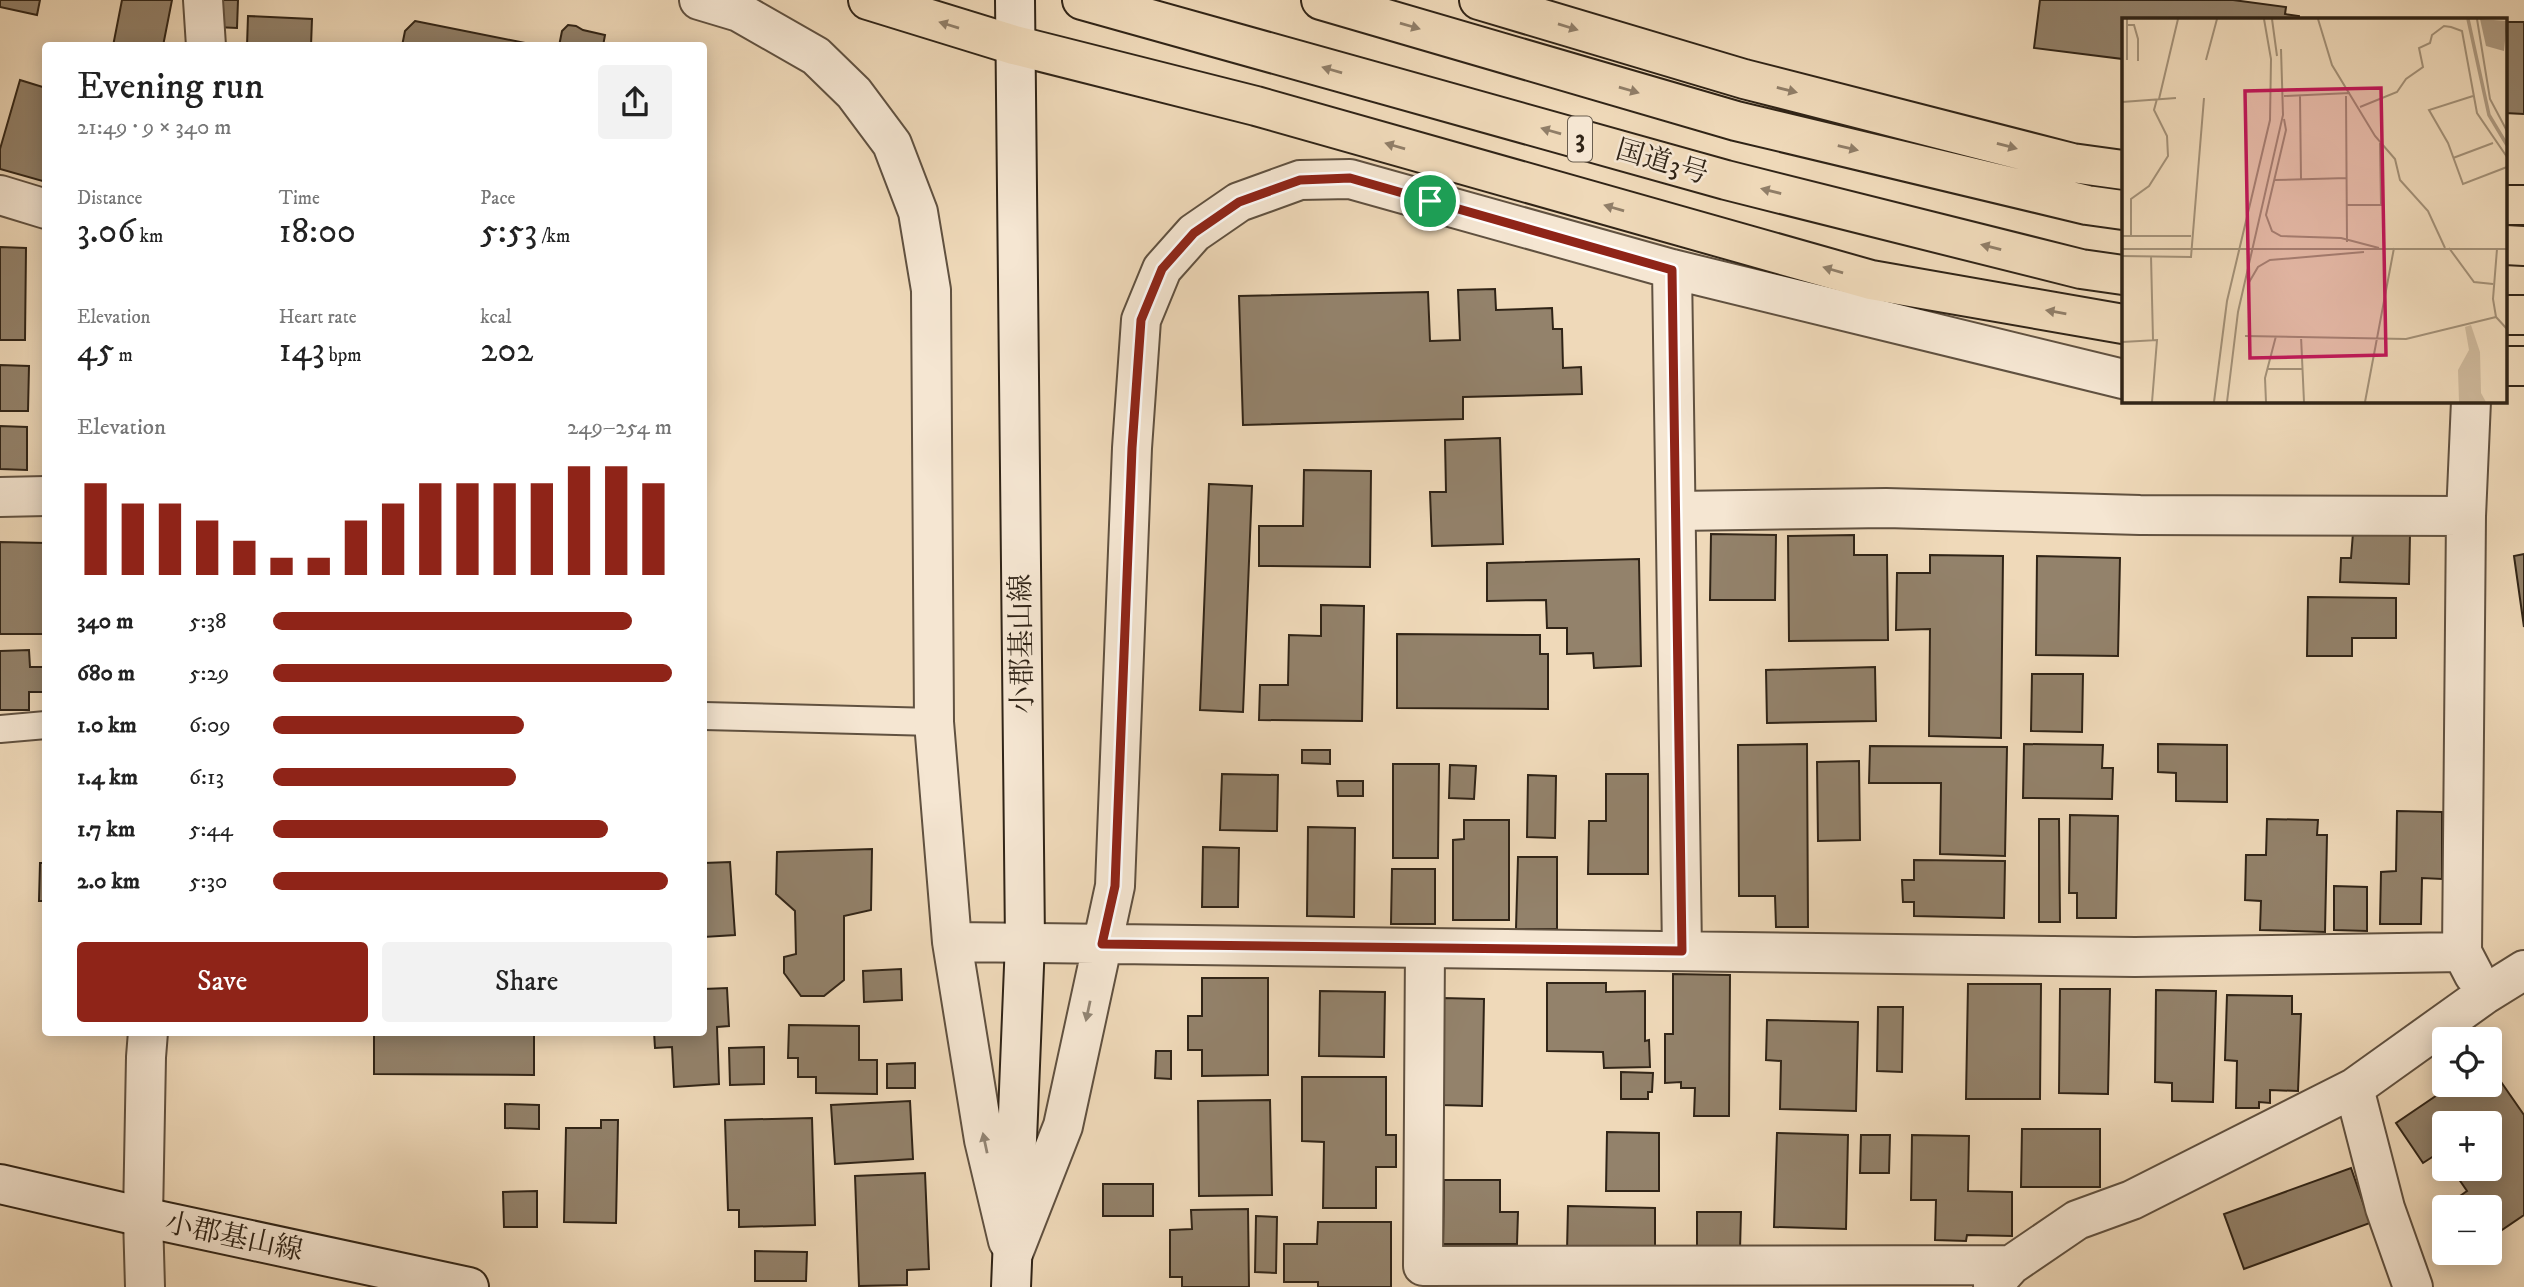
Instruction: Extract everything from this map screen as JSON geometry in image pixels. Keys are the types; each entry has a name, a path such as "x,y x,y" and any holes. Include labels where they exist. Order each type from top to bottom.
{"highway":[{"path":"868,0 1014,45 1256,107 1871,280 2122,324"},
{"name":"国道3号","path":"1082,0 1726,180 2081,269 2122,275"},
{"name":"3","path":"1321,0 1736,121 2105,208"},
{"path":"1479,0 1744,79 2072,163 2122,170"},
{"path":"2506,205 2524,205"},
{"path":"2506,246 2524,246"},
{"path":"2506,315 2524,315"},
{"path":"2506,366 2524,366"}],"street":[{"path":"203,0 205,42"},
{"path":"699,0 739,12 816,56 844,83 891,144 918,212 931,290 934,722 952,942 984,1140 1011,1272"},
{"name":"小郡基山線","path":"1011,1272 1025,942 1015,0"},
{"path":"1011,1272 1063,1126 1115,886 1132,448 1141,320 1162,269 1194,233 1239,202 1300,180 1350,178 1672,270 2122,379"},
{"path":"0,195 42,208"},
{"path":"1672,270 1682,951"},
{"path":"2470,402 2466,516 2462,951 2484,995"},
{"path":"0,497 42,496"},
{"path":"1676,511 1885,508 2140,515 2466,516"},
{"path":"952,942 2135,957 2462,951"},
{"path":"1425,948 1423,1266 2001,1276 2077,1220 2132,1200 2354,1088 2484,995 2524,970"},
{"path":"145,1287 143,1217 148,1036"},
{"path":"2354,1088 2385,1208 2413,1287"},
{"name":"小郡基山線","path":"0,1184 469,1287"}],"lane":[{"path":"707,716 934,722"},
{"path":"0,729 42,725"}],"building":[{"path":"0,0 40,0 37,15 0,7"},
{"path":"122,0 172,0 164,42 114,42"},
{"path":"217,0 238,0 237,28 216,27"},
{"path":"2040,0 2233,0 2286,7 2285,14 2299,16 2122,18 2122,59 2034,48"},
{"path":"248,16 312,19 311,42 247,42"},
{"path":"415,21 520,42 403,42 405,31"},
{"path":"2506,22 2524,22 2524,114 2506,113"},
{"path":"568,25 605,35 604,42 560,42 562,31"},
{"path":"20,80 42,87 42,181 0,169 0,149"},
{"path":"0,247 26,248 25,340 0,340"},
{"path":"1495,289 1496,310 1552,308 1553,329 1562,329 1563,368 1581,367 1582,394 1463,397 1463,419 1243,425 1239,296 1428,292 1430,341 1460,340 1458,290"},
{"path":"0,365 29,366 28,411 0,411"},
{"path":"0,426 27,427 27,470 0,469"},
{"path":"1500,438 1503,544 1432,546 1430,492 1446,492 1445,440"},
{"path":"1304,470 1371,471 1370,567 1259,566 1259,526 1303,526"},
{"path":"1209,484 1252,486 1243,712 1200,710"},
{"path":"2353,533 2410,534 2409,584 2340,582 2341,558 2351,558"},
{"path":"1711,534 1776,535 1775,600 1710,600"},
{"path":"1854,535 1854,555 1887,555 1888,640 1789,641 1788,536"},
{"path":"0,542 42,543 42,634 0,634"},
{"path":"2524,554 2524,627 2514,556"},
{"path":"1930,555 2003,556 2001,738 1929,736 1930,629 1896,630 1897,573 1930,573"},
{"path":"2037,556 2120,558 2118,656 2036,655"},
{"path":"1639,559 1641,666 1594,668 1593,653 1567,654 1567,628 1547,628 1546,600 1487,601 1487,563"},
{"path":"2308,597 2396,598 2396,638 2352,638 2352,656 2307,656"},
{"path":"1321,605 1364,606 1362,721 1259,720 1260,685 1288,685 1289,635 1321,636"},
{"path":"1397,634 1540,635 1540,654 1548,654 1548,709 1397,708"},
{"path":"29,650 30,667 42,667 42,692 29,692 29,710 0,710 0,651"},
{"path":"1875,667 1876,721 1767,723 1766,670"},
{"path":"2032,674 2083,674 2082,732 2031,731"},
{"path":"1807,744 1808,927 1776,927 1775,896 1739,896 1738,745"},
{"path":"2024,744 2103,745 2102,768 2113,768 2112,799 2023,798"},
{"path":"2158,744 2227,745 2227,802 2176,801 2176,773 2158,772"},
{"path":"1870,746 2007,747 2005,856 1940,854 1941,783 1869,783"},
{"path":"1302,750 1330,750 1330,764 1302,763"},
{"path":"1859,761 1860,840 1818,841 1817,762"},
{"path":"1393,764 1439,764 1438,858 1393,858"},
{"path":"1450,765 1476,766 1474,799 1449,798"},
{"path":"1222,774 1278,775 1277,831 1220,830"},
{"path":"1606,774 1648,774 1648,874 1588,874 1589,821 1606,821"},
{"path":"1528,775 1556,776 1555,838 1527,837"},
{"path":"1337,781 1363,781 1363,796 1338,796"},
{"path":"2397,811 2442,812 2442,879 2422,878 2421,924 2380,924 2381,872 2396,871"},
{"path":"2070,815 2118,816 2116,918 2077,918 2077,893 2069,893"},
{"path":"2039,819 2059,819 2060,922 2039,922"},
{"path":"2267,819 2318,820 2317,835 2327,835 2325,932 2260,930 2261,901 2245,900 2246,855 2266,855"},
{"path":"1464,820 1509,820 1509,920 1453,920 1453,840 1464,839"},
{"path":"1308,827 1355,828 1354,917 1307,916"},
{"path":"1203,847 1239,848 1238,907 1202,907"},
{"path":"872,849 871,910 844,916 844,980 824,996 801,996 784,973 784,957 796,954 795,911 776,894 777,852"},
{"path":"1518,857 1557,857 1557,929 1516,929"},
{"path":"1914,860 2005,861 2004,918 1914,916 1914,902 1903,902 1902,880 1914,880"},
{"path":"730,862 735,935 707,937 707,863"},
{"path":"40,863 42,863 42,901 39,901"},
{"path":"1392,869 1435,869 1435,924 1391,924"},
{"path":"2334,886 2367,887 2367,931 2334,930"},
{"path":"901,969 902,1000 864,1002 863,971"},
{"path":"1673,974 1730,975 1729,1116 1694,1116 1695,1088 1681,1088 1681,1082 1665,1083 1665,1034 1673,1034"},
{"path":"1202,978 1268,978 1268,1075 1202,1076 1202,1050 1188,1050 1188,1016 1202,1016"},
{"path":"1547,983 1606,983 1606,992 1645,991 1645,1041 1649,1040 1650,1067 1604,1068 1603,1052 1547,1051"},
{"path":"1968,984 2041,984 2040,1099 1966,1099"},
{"path":"727,988 729,1026 717,1027 719,1084 674,1087 672,1047 655,1048 654,1036 707,1036 707,989"},
{"path":"2060,989 2110,989 2108,1094 2059,1093"},
{"path":"2156,990 2216,991 2213,1102 2172,1101 2172,1083 2155,1082"},
{"path":"1320,991 1385,992 1384,1057 1319,1056"},
{"path":"2227,995 2292,996 2292,1014 2301,1014 2298,1091 2270,1090 2270,1103 2259,1102 2259,1108 2236,1108 2237,1061 2225,1060"},
{"path":"1442,998 1484,999 1482,1106 1440,1105"},
{"path":"1878,1007 1903,1007 1902,1072 1877,1071"},
{"path":"1767,1020 1858,1022 1856,1111 1780,1109 1781,1061 1766,1060"},
{"path":"789,1025 859,1026 859,1060 877,1060 877,1094 816,1093 816,1077 798,1077 798,1058 788,1058"},
{"path":"374,1036 534,1036 534,1075 374,1074"},
{"path":"764,1047 764,1084 730,1085 729,1048"},
{"path":"1156,1051 1171,1051 1171,1079 1155,1078"},
{"path":"915,1063 915,1088 887,1088 887,1064"},
{"path":"1621,1072 1653,1073 1652,1092 1648,1092 1648,1099 1621,1099"},
{"path":"1302,1077 1386,1077 1386,1135 1396,1135 1396,1167 1376,1167 1376,1208 1323,1208 1324,1142 1302,1141"},
{"path":"2502,1083 2524,1115 2524,1215 2502,1230 2502,1195 2461,1195 2467,1191 2460,1181 2502,1181 2502,1111 2432,1111 2432,1157 2423,1163 2396,1123 2434,1097 2502,1097"},
{"path":"1270,1100 1272,1195 1199,1196 1198,1101"},
{"path":"910,1101 913,1159 835,1164 831,1105"},
{"path":"505,1104 539,1105 539,1129 505,1128"},
{"path":"812,1118 815,1225 739,1227 739,1210 728,1210 725,1120"},
{"path":"601,1120 618,1120 616,1223 564,1222 566,1128 601,1128"},
{"path":"2022,1129 2100,1129 2100,1187 2021,1187"},
{"path":"1607,1132 1659,1133 1659,1191 1606,1191"},
{"path":"1777,1133 1848,1135 1846,1229 1774,1227"},
{"path":"1861,1135 1890,1135 1889,1173 1860,1173"},
{"path":"1912,1135 1969,1136 1968,1191 2012,1192 2012,1236 1967,1235 1966,1241 1935,1240 1936,1200 1911,1200"},
{"path":"2351,1168 2370,1223 2244,1269 2224,1214"},
{"path":"925,1173 929,1269 907,1270 907,1285 859,1286 855,1176"},
{"path":"1444,1180 1500,1180 1500,1212 1518,1212 1517,1244 1443,1244"},
{"path":"1103,1184 1153,1184 1153,1216 1103,1216"},
{"path":"537,1191 537,1227 504,1227 503,1192"},
{"path":"1568,1206 1655,1208 1655,1253 1567,1251"},
{"path":"1248,1209 1249,1287 1182,1287 1182,1277 1170,1277 1170,1230 1192,1229 1191,1210"},
{"path":"1697,1212 1741,1212 1740,1250 1697,1250"},
{"path":"1256,1216 1277,1217 1276,1273 1255,1272"},
{"path":"1318,1222 1391,1222 1391,1287 1318,1287 1318,1282 1284,1282 1284,1244 1317,1244"},
{"path":"755,1251 807,1252 806,1281 755,1281"}],"route":[{"path":"1350,178 1430,201 1672,270 1682,951 1102,944 1115,886 1132,448 1141,320 1162,269 1194,233 1239,202 1300,180 1350,178"}]}
